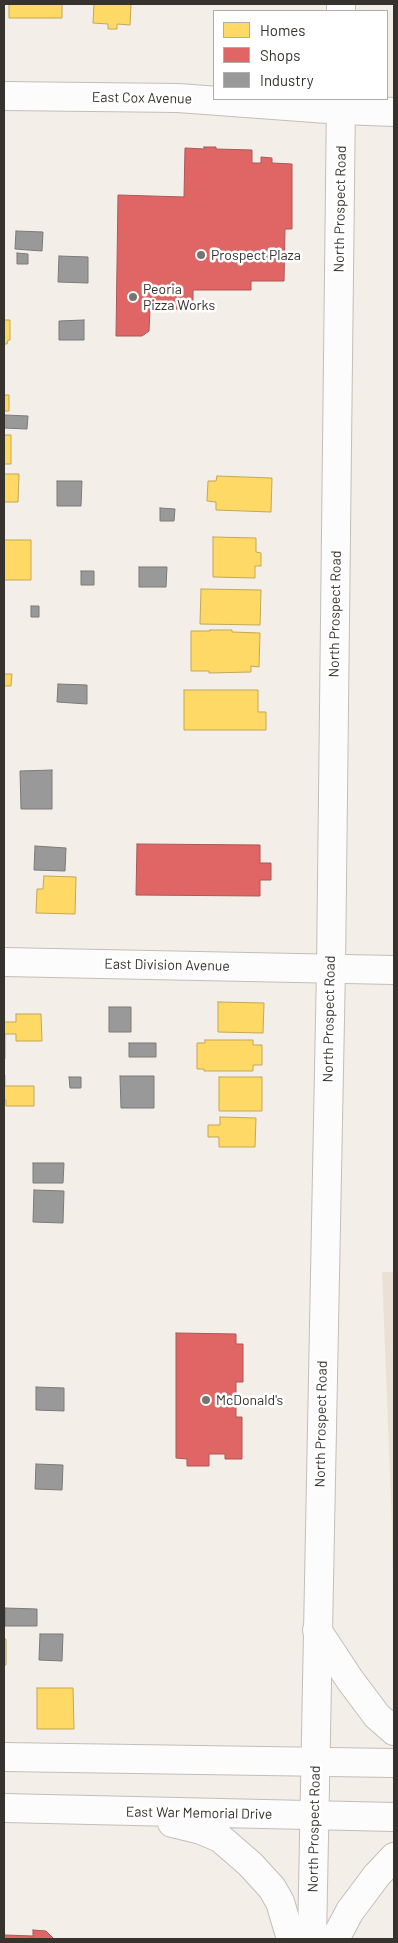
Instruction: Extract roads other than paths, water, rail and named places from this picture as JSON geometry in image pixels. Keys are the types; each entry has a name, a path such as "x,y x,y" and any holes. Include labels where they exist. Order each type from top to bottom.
{"main road":[{"name":"East Cox Avenue","path":"4,96 213,99"},
{"name":"East Cox Avenue","path":"232,100 341,104 394,112"},
{"name":"North Prospect Road","path":"312,1939 330,968 341,104"},
{"name":"East Division Avenue","path":"4,962 394,970"},
{"path":"317,1630 360,1695 377,1716 394,1731"},
{"path":"4,1757 394,1764"},
{"path":"4,1809 166,1821 201,1830 220,1838 265,1880 280,1902 291,1939"},
{"name":"East War Memorial Drive","path":"4,1809 394,1817"},
{"path":"336,1939 358,1898 394,1857"}],"place":[{"name":"Prospect Plaza","path":"201,255"},
{"name":"Peoria Pizza Works","path":"133,297"},
{"name":"McDonald's","path":"206,1400"}]}
